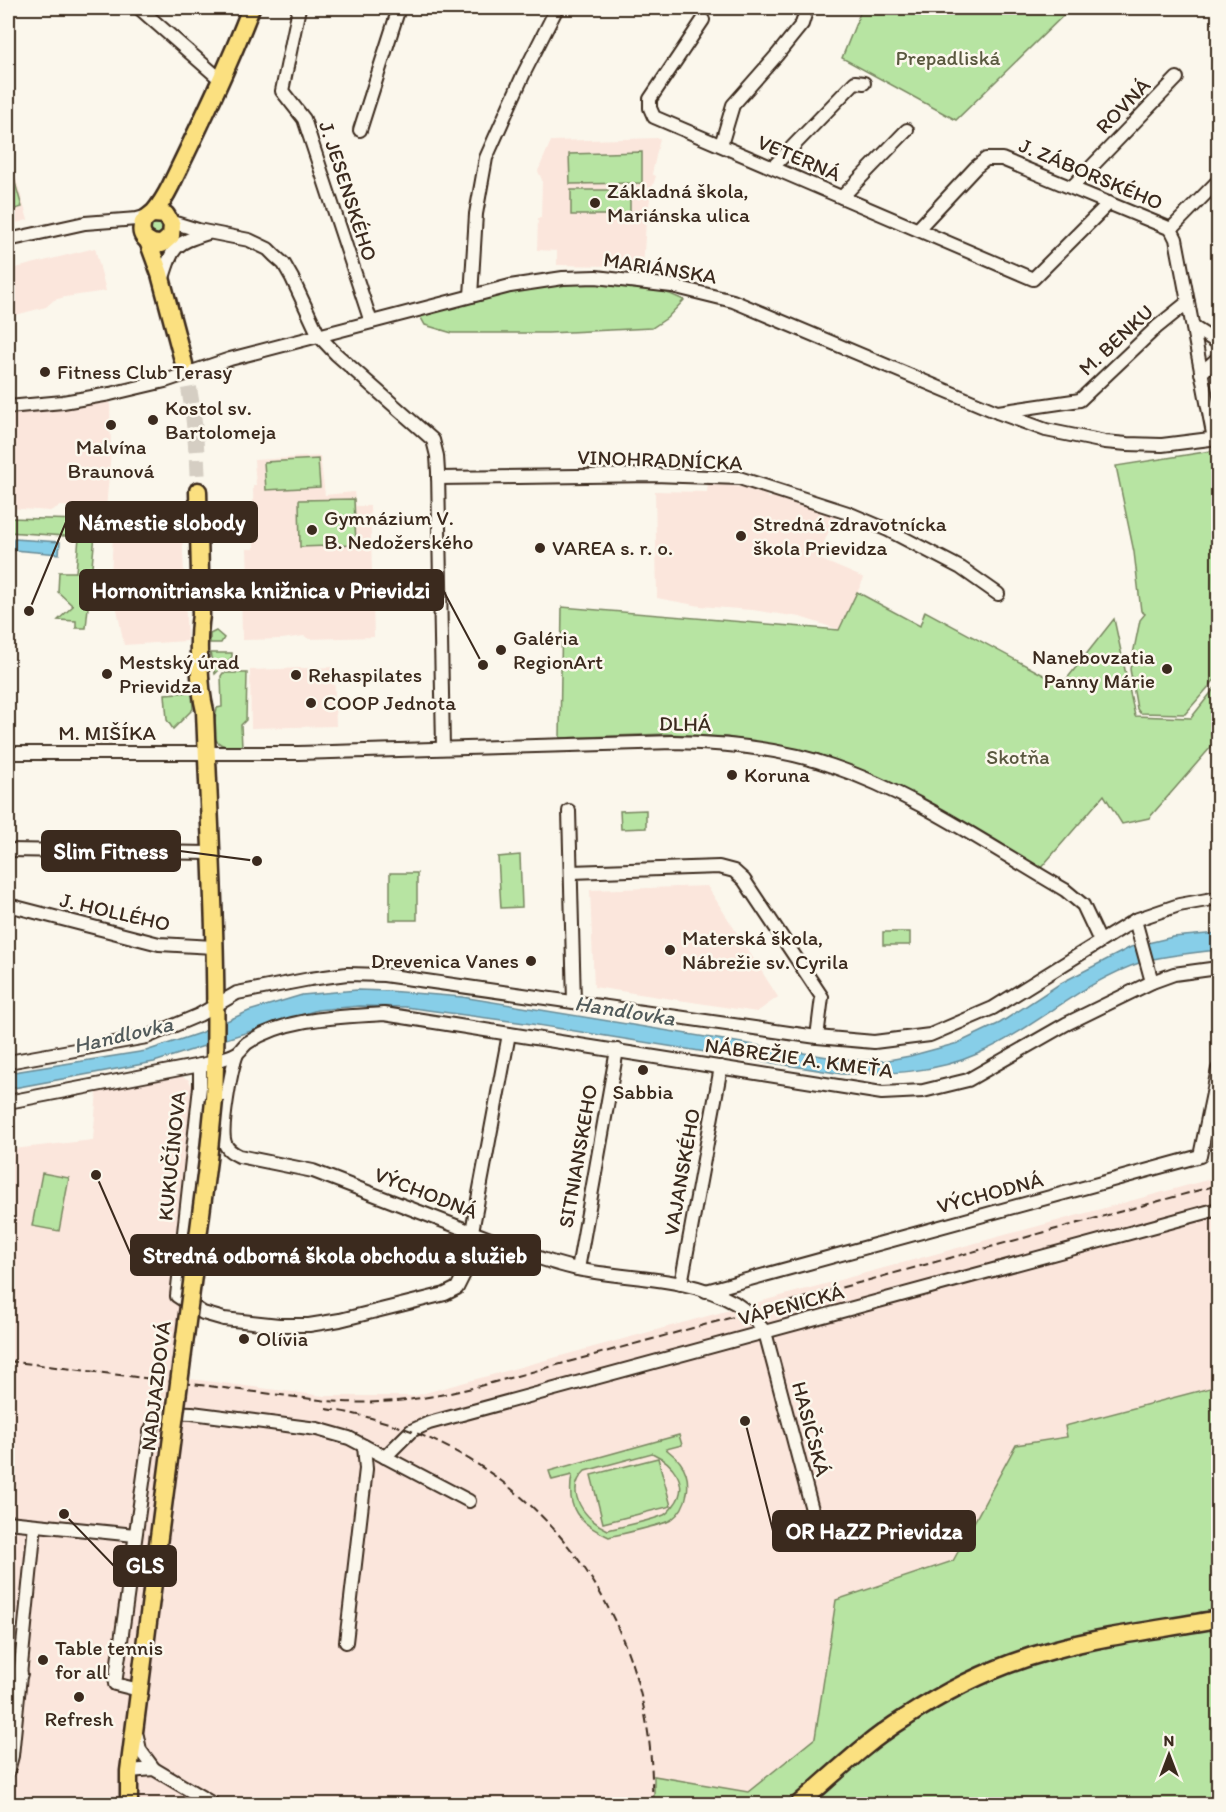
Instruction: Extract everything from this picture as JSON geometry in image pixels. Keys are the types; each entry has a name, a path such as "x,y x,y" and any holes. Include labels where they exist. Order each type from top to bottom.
{"main road":[{"path":"184,364 161,278 158,228 171,185 221,80 251,8"},
{"name":"NADJAZDOVÁ","path":"121,1804 129,1771 208,1160 219,1093 211,1058 216,1013 206,711 200,689 198,491"},
{"path":"799,1804 870,1742 903,1719 979,1676 1025,1658 1078,1643 1218,1619"},
{"name":"NADJAZDOVÁ","path":"129,1771 129,1804"}],"street":[{"path":"139,8 221,80"},
{"name":"J. JESENSKÉHO","path":"299,8 282,91 304,119 371,322"},
{"path":"360,130 399,8"},
{"path":"471,296 476,214 486,158 524,73 557,8"},
{"path":"721,145 733,105 802,24 807,8"},
{"name":"VETERNÁ","path":"702,20 650,99 650,108 654,117 1033,279 1109,203"},
{"name":"ROVNÁ","path":"1072,188 1177,78"},
{"path":"772,167 855,82 864,83"},
{"path":"842,197 907,130"},
{"name":"J. ZÁBORSKÉHO","path":"918,229 986,159 1002,159 1171,228 1176,239 1216,439"},
{"path":"1171,228 1218,181"},
{"path":"8,240 103,221 137,219 158,228"},
{"path":"103,221 135,229 204,231 249,240 268,249 284,264 319,336 336,354 433,440 437,456 438,478 443,748"},
{"path":"161,278 176,248 188,238 204,231"},
{"name":"MARIÁNSKA","path":"8,407 63,402 110,394 165,381 230,359 471,296 535,282 576,277 638,280 733,301 997,412 1046,430 1105,442 1162,445 1216,439"},
{"name":"M. BENKU","path":"997,412 1080,400 1157,327 1188,302"},
{"path":"1193,327 1218,343"},
{"path":"1202,373 1218,358"},
{"name":"VINOHRADNÍCKA","path":"438,478 654,475 740,478 848,513 888,530 961,568 998,594"},
{"name":"DLHÁ","path":"207,752 322,752 674,742 769,750 830,765 904,796 1065,890 1083,905 1100,941"},
{"name":"M. MIŠÍKA","path":"8,753 207,752"},
{"path":"569,811 574,1002"},
{"path":"8,850 211,853"},
{"path":"571,872 719,867 734,871 744,880 822,998 818,1037"},
{"path":"8,1062 147,1037 216,1013 237,993 346,974 384,975 818,1037 874,1042 930,1035 993,1008 1134,920 1179,905 1218,898"},
{"name":"J. HOLLÉHO","path":"8,905 159,944 214,947"},
{"path":"1134,920 1150,976"},
{"name":"NÁBREŽIE A. KMEŤA","path":"8,1102 237,1054 246,1044 275,1030 318,1019 384,1014 882,1093 923,1091 968,1080 1150,976 1218,968"},
{"path":"472,1231 509,1034"},
{"name":"SITNIANSKEHO","path":"578,1269 617,1050"},
{"name":"VÝCHODNÁ","path":"237,1054 219,1093 224,1143 238,1156 313,1171 542,1259 578,1269 681,1284 706,1291 734,1302 750,1313 765,1332"},
{"name":"KUKUČÍNOVA","path":"211,1058 200,1087 177,1296 203,1313 224,1319 279,1325 309,1325 340,1320 445,1294 457,1288 464,1274 472,1231"},
{"name":"VAJANSKÉHO","path":"681,1284 721,1067"},
{"name":"VÝCHODNÁ","path":"706,1291 1200,1156 1218,1069"},
{"name":"VÁPENICKÁ","path":"385,1456 411,1431 429,1423 1218,1209"},
{"name":"HASIČSKÁ","path":"765,1332 819,1536"},
{"path":"139,1690 115,1684 150,1432 155,1420 168,1414 192,1413 317,1429 340,1435 364,1446 469,1501"},
{"path":"346,1642 366,1469 364,1446"},
{"path":"8,1522 135,1535"},
{"path":"8,1771 12,1756 36,1525"},
{"path":"8,1673 21,1674"},
{"path":"135,1725 140,1750 154,1769 213,1804"},
{"path":"129,1771 154,1769"}],"shaded area":[{"name":"Základná škola, Mariánska ulica","path":"660,138 652,174 656,176 646,221 643,269 557,265 557,251 537,250 542,180 538,171 551,141"},
{"path":"8,151 28,220 8,225"},
{"path":"95,248 106,291 65,297 54,300 46,307 8,317 8,270"},
{"path":"110,399 111,452 106,509 60,506 50,511 8,508 8,411"},
{"name":"Gymnázium V. B. Nedožerského","path":"320,456 325,495 354,492 356,506 370,506 374,637 309,639 304,636 242,640 241,579 248,579 247,549 254,549 253,485 256,485 254,460"},
{"name":"Stredná zdravotnícka škola Prievidza","path":"708,483 763,491 768,498 783,495 837,513 817,558 864,578 840,630 800,617 700,606 657,598 655,491 707,492"},
{"path":"181,508 187,641 124,645 111,578 114,510"},
{"path":"334,667 336,726 251,728 250,670"},
{"name":"Materská škola, Nábrežie sv. Cyrila","path":"707,886 778,997 757,1012 594,987 590,890"},
{"path":"176,1075 188,1079 194,1089 174,1260 205,1265 190,1379 324,1396 414,1396 1218,1177 1218,1388 1214,1387 1065,1426 1067,1437 1016,1445 953,1561 836,1600 815,1737 748,1792 655,1776 654,1804 8,1804 8,1109 16,1107 13,1149 93,1140 97,1090"}],"green space":[{"name":"Prepadliská","path":"862,8 1071,8 956,120 842,58"},
{"path":"642,152 642,183 570,184 569,154"},
{"path":"8,158 22,207 8,211"},
{"path":"571,190 630,190 630,215 571,215"},
{"path":"161,218 168,229 161,239 147,233 149,221"},
{"path":"572,283 643,287 684,300 667,318 652,328 548,333 452,333 425,325 420,316 517,291"},
{"path":"1218,450 1218,676 1185,714 1140,713 1137,709 1130,669 1140,620 1145,614 1141,611 1134,552 1116,466"},
{"path":"318,459 320,487 266,490 264,462"},
{"path":"354,499 356,545 300,547 299,500"},
{"path":"8,518 83,520 83,527 87,534 95,535 86,628 76,628 76,621 58,620 73,606 58,592 59,572 76,572 79,537 8,532"},
{"name":"Skotňa","path":"857,592 920,626 925,611 1062,685 1114,619 1135,716 1191,718 1218,684 1218,739 1149,818 1122,824 1104,795 1039,870 956,817 872,774 818,754 727,737 666,734 560,738 562,607 839,630"},
{"path":"216,631 224,638 221,643 210,643 210,634"},
{"path":"210,653 232,653 232,657 215,674"},
{"path":"223,673 247,673 246,720 241,725 242,748 223,746 215,738 217,708 222,707 221,676"},
{"path":"192,692 193,709 173,729 167,720 165,694"},
{"path":"646,810 646,828 621,829 620,811"},
{"path":"520,855 522,907 501,908 498,857"},
{"path":"390,873 417,873 417,920 390,920"},
{"path":"883,932 910,932 910,945 883,945"},
{"path":"42,1173 69,1178 59,1231 32,1226"},
{"path":"1214,1387 1218,1388 1218,1804 654,1804 654,1776 748,1792 815,1738 836,1600 953,1561 1016,1445 1067,1437 1065,1426"},
{"path":"679,1435 682,1445 666,1449 684,1469 688,1484 682,1508 671,1520 609,1537 589,1526 577,1514 571,1497 572,1475 552,1480 549,1471","holes":["652,1453 672,1468 680,1482 679,1497 667,1513 651,1520 608,1530 585,1513 577,1497 576,1488 585,1471"]},
{"path":"658,1458 671,1506 603,1523 591,1475"}],"water":[{"path":"14,539 60,542 59,554 13,550"},
{"path":"1218,933 1218,950 1160,958 1120,971 1078,993 998,1044 961,1060 928,1069 877,1074 842,1074 525,1023 405,1007 360,1006 317,1010 154,1062 8,1089 8,1073 146,1051 200,1033 249,1011 302,995 357,990 462,997 840,1059 883,1061 958,1043 1000,1023 1061,983 1131,947 1173,937"}],"tunnel":[{"path":"184,364 194,427 198,491"}],"railway":[{"path":"8,1361 328,1401 410,1400 491,1383 1218,1185"},
{"path":"326,1409 397,1426 461,1455 518,1494 565,1543 604,1599 631,1663 648,1731 652,1804"}],"place":[{"name":"Základná škola, Mariánska ulica","path":"595,203"},
{"name":"Fitness Club Terasy","path":"45,372"},
{"name":"Kostol sv. Bartolomeja","path":"153,420"},
{"name":"Malvína Braunová","path":"111,425"},
{"name":"Gymnázium V. B. Nedožerského","path":"312,530"},
{"name":"Stredná zdravotnícka škola Prievidza","path":"741,536"},
{"name":"VAREA s. r. o.","path":"540,548"},
{"name":"Námestie slobody","path":"29,611"},
{"name":"Galéria RegionArt","path":"501,650"},
{"name":"Hornonitrianska knižnica v Prievidzi","path":"483,665"},
{"name":"Nanebovzatia Panny Márie","path":"1167,669"},
{"name":"Mestský úrad Prievidza","path":"107,674"},
{"name":"Rehaspilates","path":"296,675"},
{"name":"COOP Jednota","path":"311,703"},
{"name":"Koruna","path":"732,775"},
{"name":"Slim Fitness","path":"257,861"},
{"name":"Materská škola, Nábrežie sv. Cyrila","path":"670,950"},
{"name":"Drevenica Vanes","path":"531,961"},
{"name":"Sabbia","path":"643,1070"},
{"name":"Stredná odborná škola obchodu a služieb","path":"96,1175"},
{"name":"Olívia","path":"244,1339"},
{"name":"OR HaZZ Prievidza","path":"745,1421"},
{"name":"GLS","path":"64,1514"},
{"name":"Table tennis for all","path":"43,1660"},
{"name":"Refresh","path":"79,1697"}],"water label":[{"name":"Handlovka","path":"625,1010"},
{"name":"Handlovka","path":"123,1034"}]}
